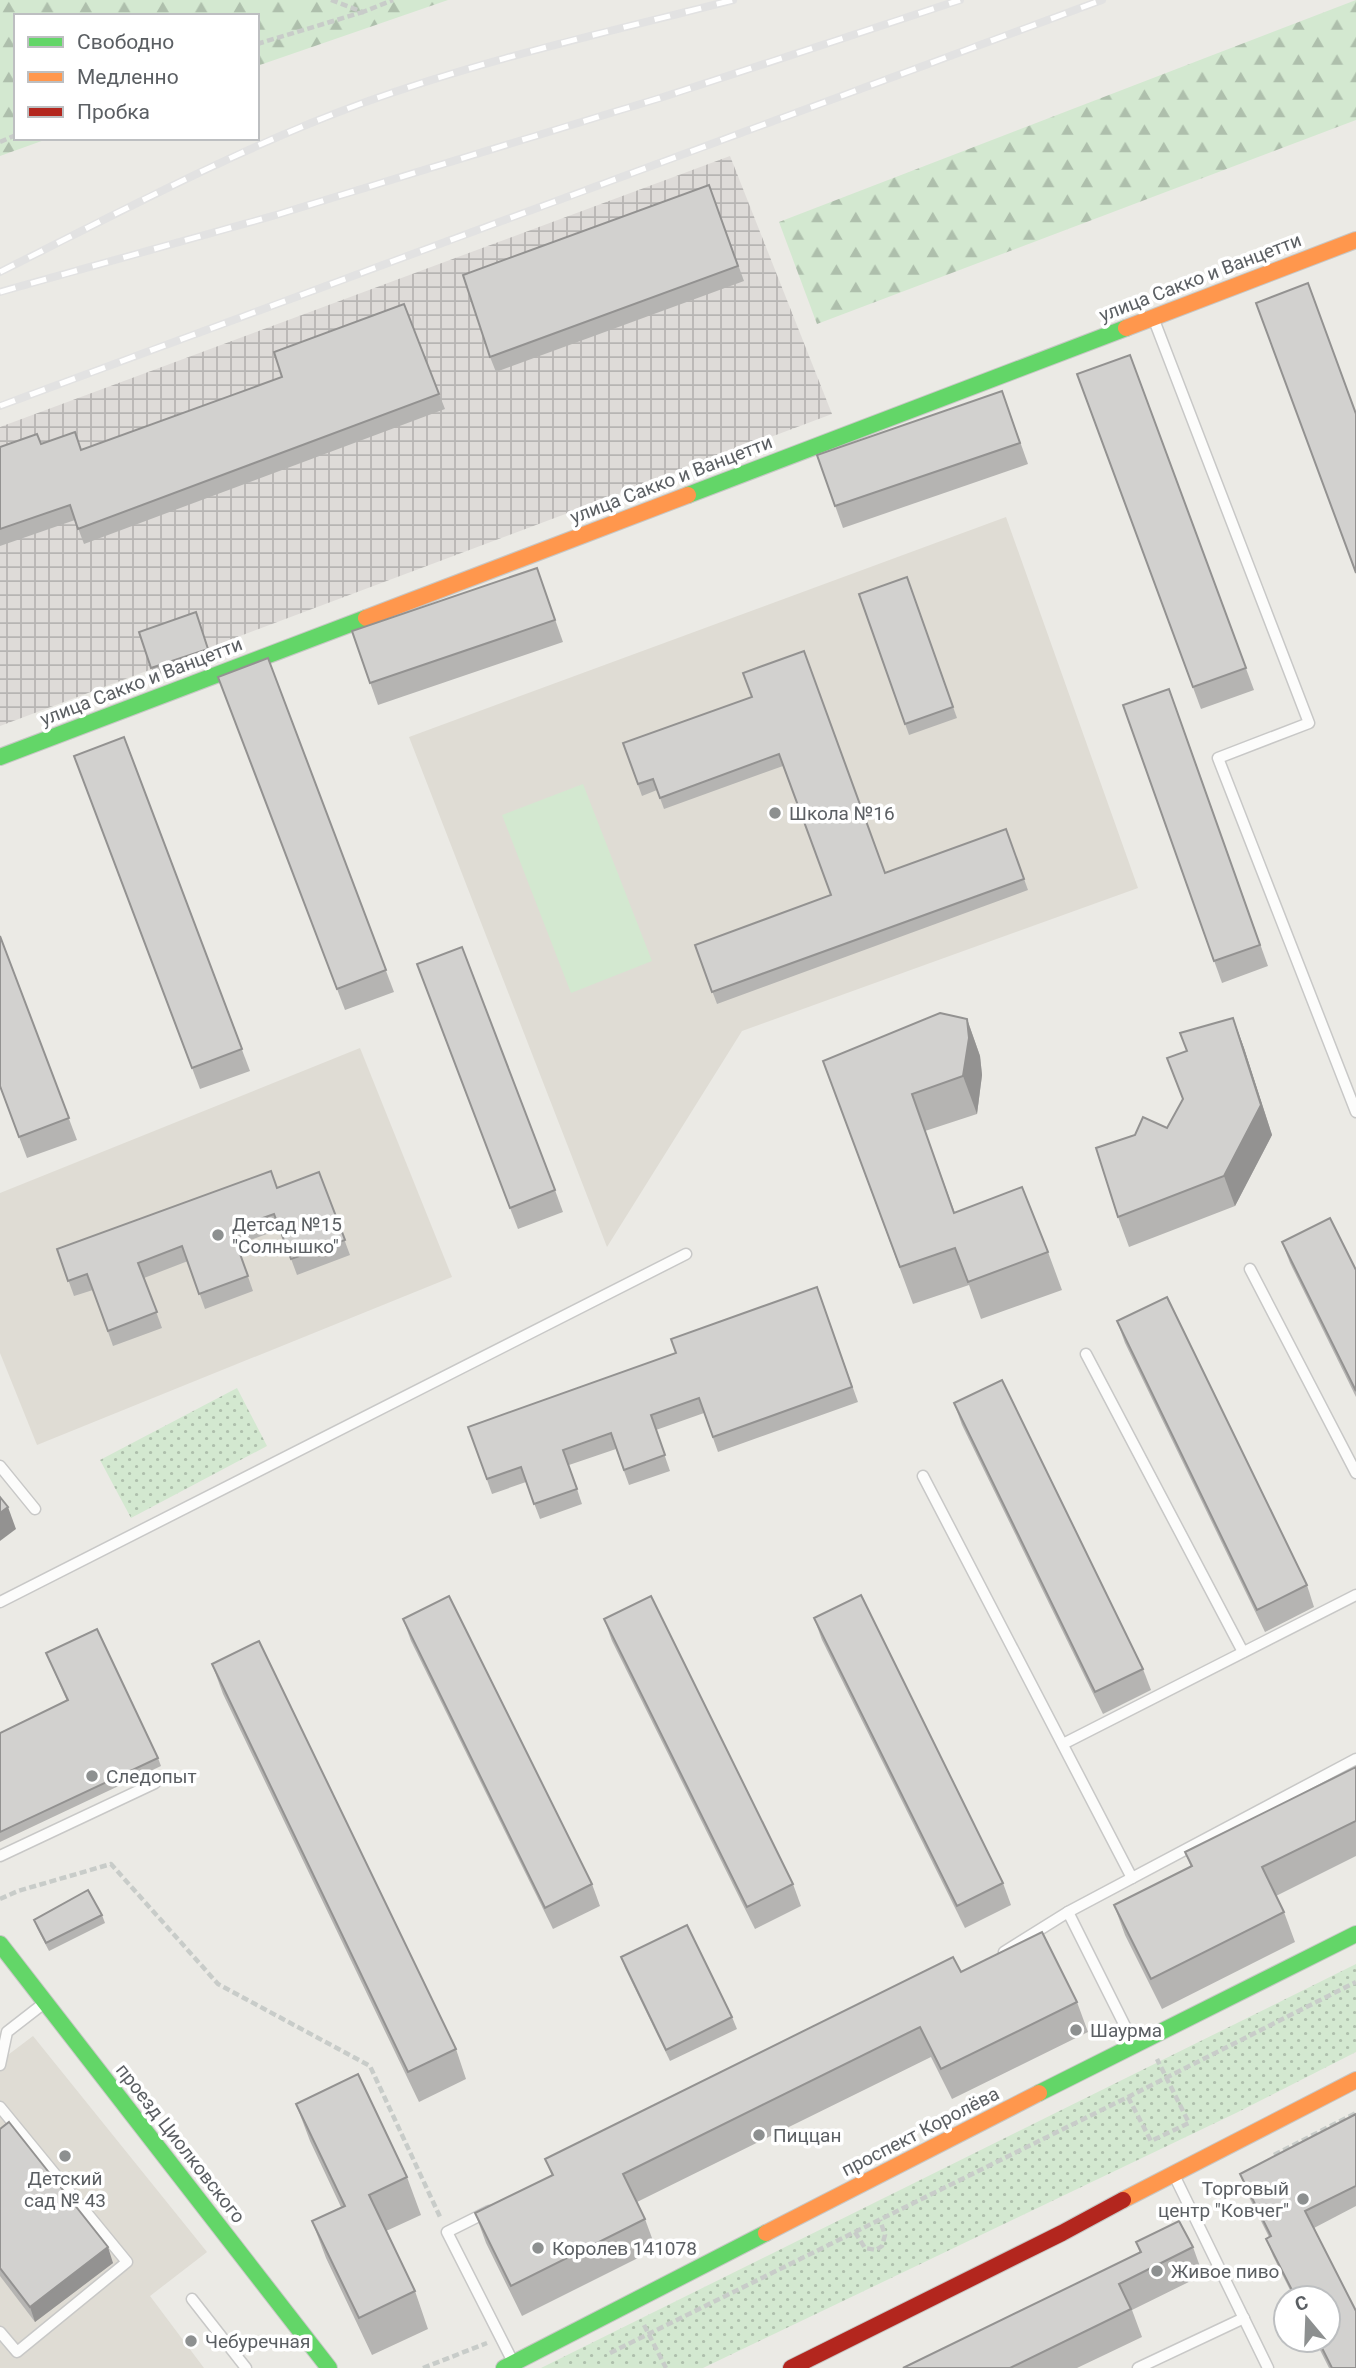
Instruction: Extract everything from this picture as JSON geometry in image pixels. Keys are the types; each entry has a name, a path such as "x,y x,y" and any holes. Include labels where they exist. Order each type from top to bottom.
{"street":[{"name":"улица Сакко и Ванцетти","path":"0,757 1356,240"},
{"name":"проспект Королёва","path":"509,2365 1356,1934"},
{"name":"проезд Циолковского","path":"0,1944 329,2368"},
{"path":"791,2368 1062,2233 1356,2080"}],"lane":[{"path":"1153,318 1309,723 1218,758 1356,1112"},
{"path":"0,1602 685,1254"},
{"path":"1250,1269 1356,1473"},
{"path":"1087,1354 1243,1652"},
{"path":"0,1466 35,1509"},
{"path":"923,1476 1132,1878"},
{"path":"1063,1744 1356,1595"},
{"path":"990,1960 1068,1912 1356,1759"},
{"path":"0,1856 155,1783"},
{"path":"1068,1912 1140,2042"},
{"path":"0,2065 7,2032 45,2003"},
{"path":"0,2107 127,2262 17,2352 0,2332"},
{"path":"1173,2173 1268,2368"},
{"path":"497,2208 447,2232 509,2365"},
{"path":"192,2299 246,2368"},
{"path":"1138,2368 1244,2318"}],"path":[{"path":"331,0 363,12"},
{"path":"259,43 363,12 393,0"},
{"path":"0,1899 18,1891 111,1864 218,1984 370,2066 447,2232"},
{"path":"610,2353 1128,2098 1356,1982"},
{"path":"1128,2098 1151,2141 1189,2123 1167,2078 1140,2042"},
{"path":"855,2232 865,2248 876,2250 882,2246 885,2235 880,2220"}],"shaded area":[{"path":"730,156 832,414 0,726 0,427"},
{"name":"Школа №16","path":"1006,517 1138,888 742,1031 607,1247 409,737"},
{"name":"Детсад №15 \"Солнышко\"","path":"360,1048 452,1277 37,1445 0,1353 0,1193"},
{"name":"Детский сад № 43","path":"33,2036 207,2252 150,2296 204,2368 0,2368 0,2061"}],"green space":[{"path":"0,0 448,0 259,65 259,14 14,14 14,140 44,140 0,156"},
{"path":"1356,0 1356,120 817,324 779,222"},
{"path":"583,784 652,961 571,993 502,815"},
{"path":"237,1388 267,1446 131,1518 100,1460"},
{"path":"1356,1964 1356,2052 1236,2113 703,2368 541,2368"}],"building":[{"path":"709,185 738,266 490,357 463,275"},
{"path":"1308,283 1356,414 1356,573 1256,303"},
{"path":"404,304 439,394 78,529 70,505 0,529 0,447 37,434 41,444 75,432 81,450 282,377 274,352"},
{"path":"1130,355 1246,668 1193,687 1077,374"},
{"path":"1002,391 1020,443 835,506 817,455"},
{"path":"537,568 555,620 370,683 352,631"},
{"path":"907,577 953,707 905,724 859,594"},
{"path":"196,612 208,649 151,668 139,632"},
{"path":"804,651 885,873 1006,829 1024,879 712,992 695,945 831,895 779,754 660,798 653,779 638,784 623,743 752,697 743,673"},
{"path":"268,658 386,970 337,989 218,677"},
{"path":"1169,689 1260,945 1214,961 1123,705"},
{"path":"124,737 242,1049 192,1068 74,756"},
{"path":"0,936 69,1118 19,1137 0,1086"},
{"path":"462,947 555,1190 510,1208 417,964"},
{"path":"940,1013 967,1019 969,1038 963,1076 912,1094 954,1213 1022,1187 1048,1252 968,1282 955,1248 900,1267 823,1061"},
{"path":"1233,1018 1261,1105 1224,1176 1118,1217 1096,1148 1135,1135 1143,1117 1167,1128 1183,1099 1167,1058 1187,1051 1180,1033"},
{"path":"271,1171 277,1188 319,1172 345,1240 291,1259 274,1214 231,1229 248,1276 199,1294 182,1246 138,1263 157,1312 108,1331 87,1274 68,1281 57,1249"},
{"path":"1330,1218 1356,1270 1356,1391 1282,1242"},
{"path":"817,1287 852,1387 713,1437 699,1398 651,1415 665,1455 624,1470 611,1433 563,1450 577,1489 534,1504 521,1467 487,1479 468,1427 676,1353 671,1339"},
{"path":"1167,1297 1307,1585 1257,1610 1117,1321"},
{"path":"1002,1380 1143,1669 1095,1692 954,1403"},
{"path":"0,1497 8,1507 0,1513"},
{"path":"861,1595 1003,1883 957,1906 814,1618"},
{"path":"449,1596 592,1884 545,1908 403,1619"},
{"path":"651,1596 793,1884 747,1907 604,1619"},
{"path":"97,1629 158,1758 0,1832 0,1733 68,1700 46,1653"},
{"path":"259,1641 456,2049 408,2072 212,1664"},
{"path":"1356,1767 1356,1821 1262,1867 1284,1912 1151,1979 1114,1905 1192,1866 1185,1852"},
{"path":"88,1890 102,1915 46,1943 34,1920"},
{"path":"687,1925 732,2017 666,2050 621,1957"},
{"path":"1042,1932 1077,2002 941,2069 920,2027 623,2174 645,2219 511,2286 475,2213 553,2175 545,2159 953,1957 961,1972"},
{"path":"358,2074 407,2177 369,2195 415,2291 359,2318 312,2221 345,2206 296,2104"},
{"path":"1356,2114 1356,2186 1305,2211 1356,2311 1356,2368 1332,2368 1325,2354 1342,2354 1342,2284 1289,2284 1266,2239 1271,2236 1240,2174"},
{"path":"9,2122 108,2247 30,2307 0,2268 0,2129"},
{"path":"1179,2221 1193,2247 1119,2284 1131,2309 1010,2368 903,2368 1141,2252 1136,2242"}],"railway":[{"path":"0,272 222,162 360,104 498,60 733,0"},
{"path":"0,292 276,215 660,98 960,0"},
{"path":"0,406 1102,0"}],"traffic: fast":[{"path":"688,495 1126,328"},
{"path":"0,757 366,618"},
{"path":"1039,2093 1356,1934"},
{"path":"0,1944 329,2368"},
{"path":"504,2368 766,2233"}],"traffic: slow":[{"path":"1126,328 1356,240"},
{"path":"366,618 688,495"},
{"path":"1123,2200 1356,2080"},
{"path":"766,2233 1039,2093"}],"traffic: jam":[{"path":"791,2368 1123,2200"}],"place":[{"name":"Школа №16","path":"775,813"},
{"name":"Детсад №15 \"Солнышко\"","path":"218,1235"},
{"name":"Следопыт","path":"92,1776"},
{"name":"Шаурма","path":"1076,2030"},
{"name":"Пиццан","path":"759,2135"},
{"name":"Детский сад № 43","path":"65,2156"},
{"name":"Торговый центр \"Ковчег\"","path":"1303,2199"},
{"name":"Королев 141078","path":"538,2248"},
{"name":"Живое пиво","path":"1157,2271"},
{"name":"Чебуречная","path":"191,2341"}]}
